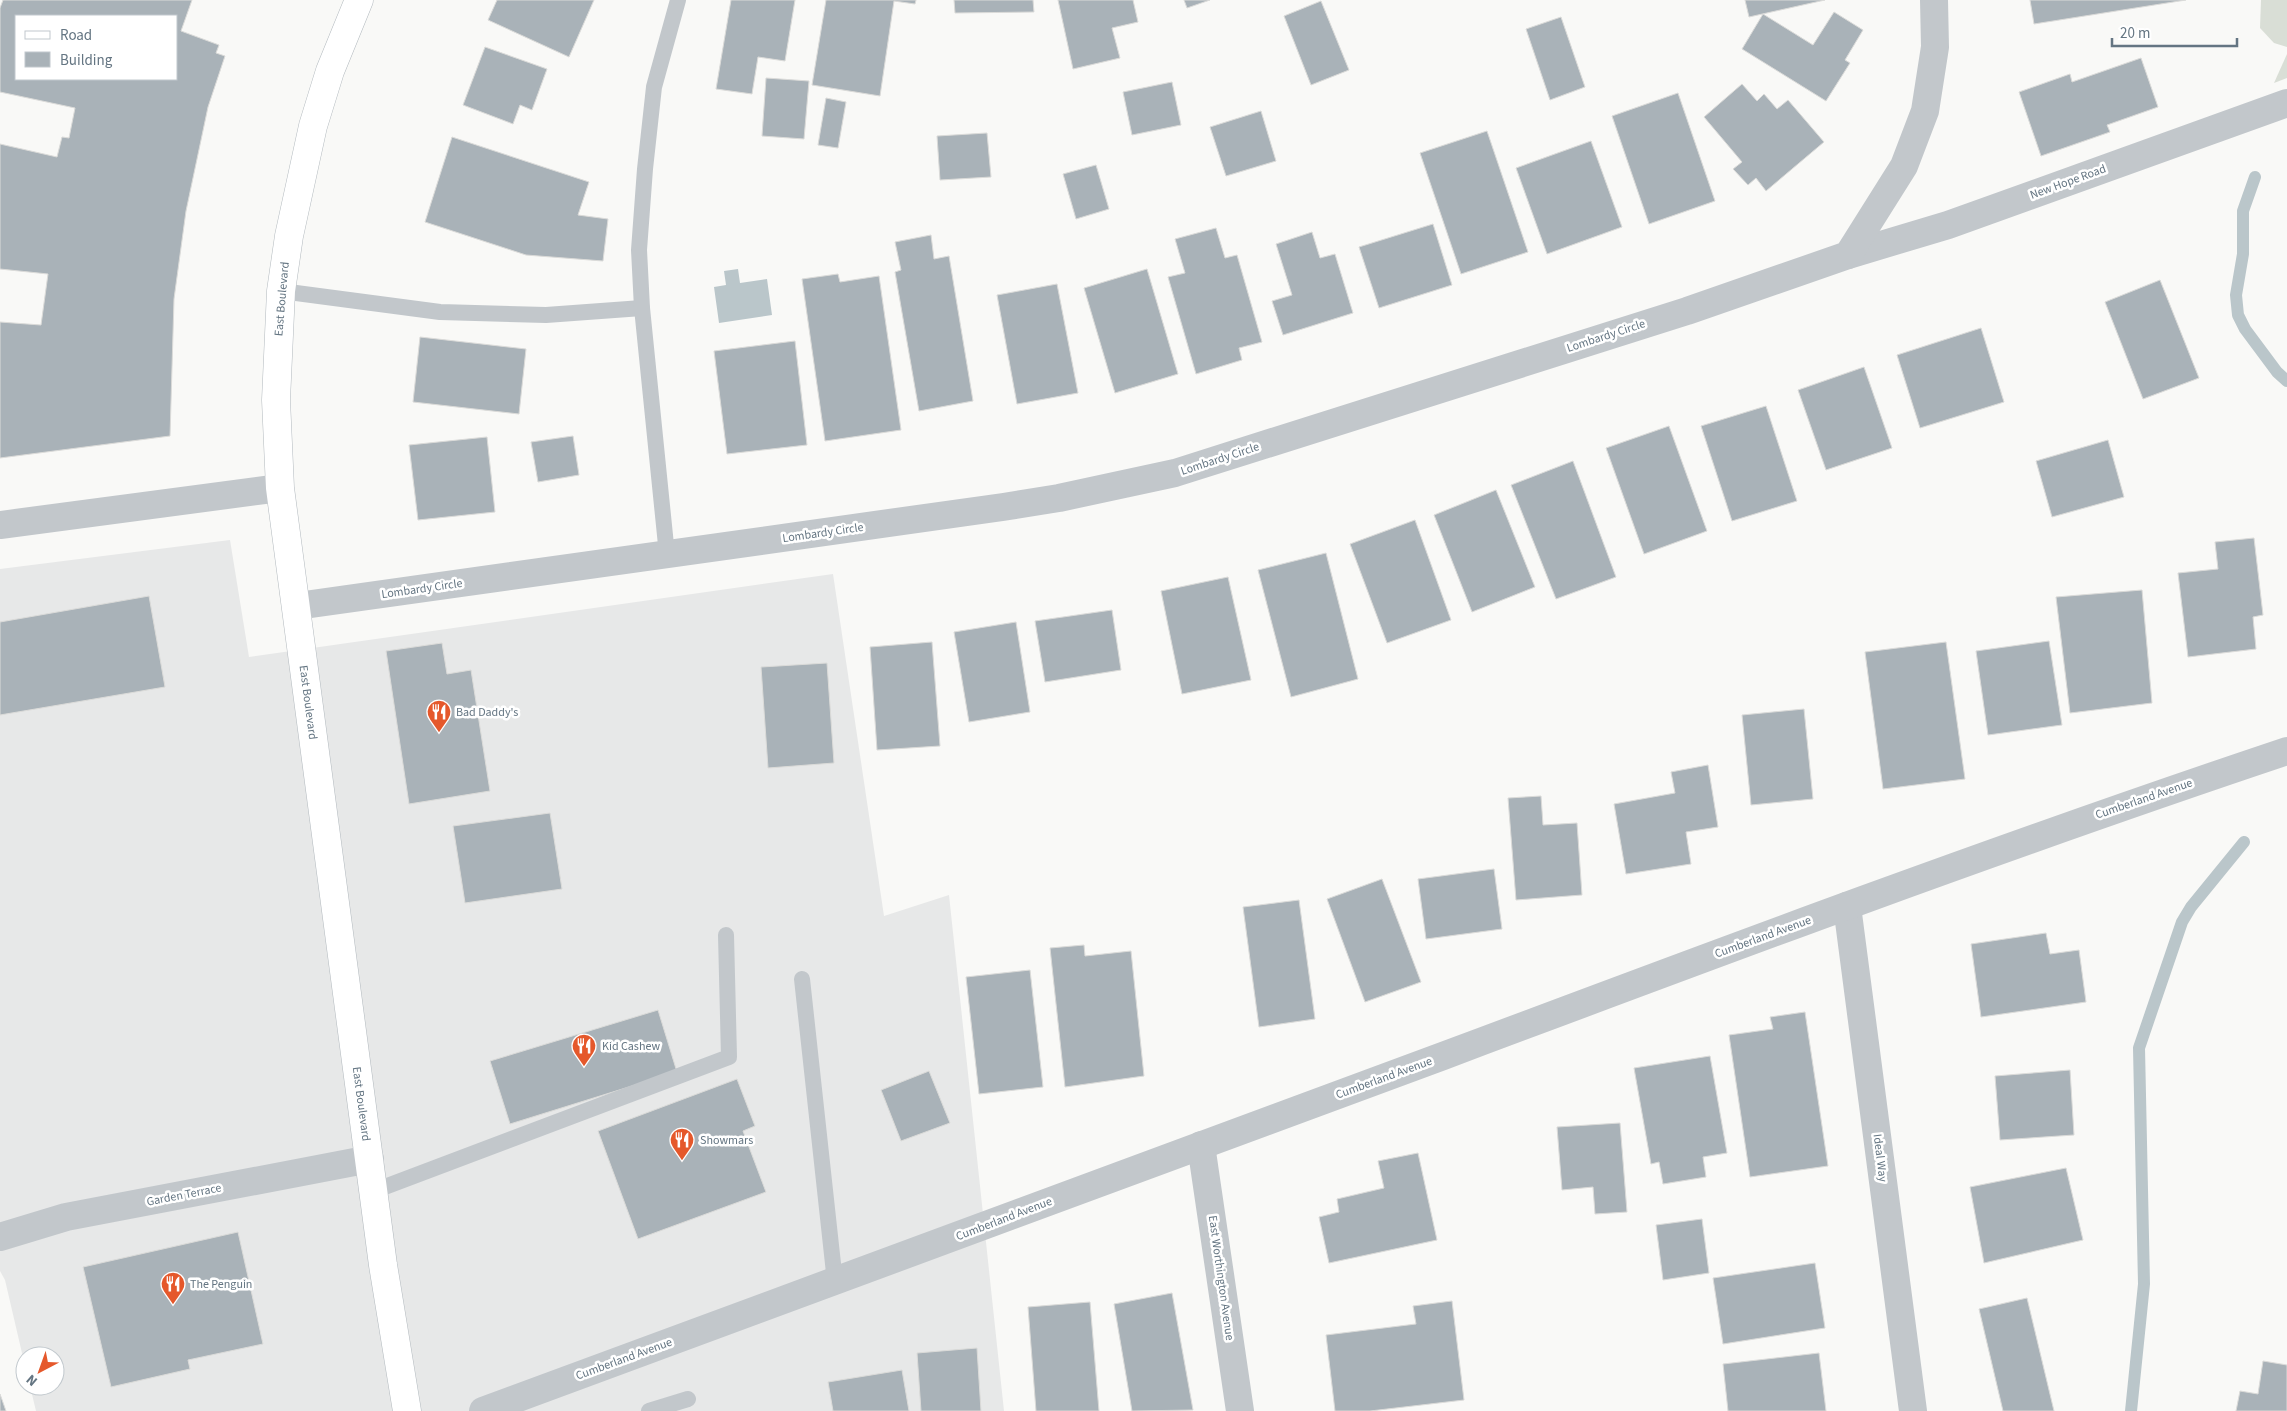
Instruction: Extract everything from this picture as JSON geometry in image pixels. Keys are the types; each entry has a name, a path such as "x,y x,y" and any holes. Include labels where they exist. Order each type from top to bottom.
{"street":[{"name":"East Boulevard","path":"358,0 330,71 313,126 289,236 281,291 276,400 280,488 383,1265 406,1411"},
{"path":"1848,256 1904,166 1925,111 1935,47 1934,0"},
{"name":"New Hope Road","path":"1848,256 1948,225 2287,103"},
{"name":"Lombardy Circle","path":"297,606 1050,500 1175,474 1686,311 1848,256"},
{"path":"0,525 280,488"},
{"name":"Cumberland Avenue","path":"483,1411 1846,906 2155,794 2287,751"},
{"name":"Ideal Way","path":"1846,906 1913,1411"},
{"name":"East Worthington Avenue","path":"1202,1145 1240,1411"},
{"name":"Garden Terrace","path":"0,1237 66,1217 370,1159"}],"lane":[{"path":"667,554 642,308 639,250 654,88 678,0"},
{"path":"281,291 440,312 546,315 642,308"},
{"path":"374,1191 729,1057 726,936"},
{"path":"802,979 835,1282"},
{"path":"649,1411 688,1399"}],"shaded area":[{"path":"2261,0 2287,0 2287,47 2274,43 2260,28"},
{"path":"2287,54 2287,78 2274,83"},
{"path":"738,269 740,283 767,279 772,315 719,323 714,287 726,285 724,271"},
{"path":"230,540 249,657 833,574 884,916 949,895 1004,1411 36,1411 32,1396 65,1396 65,1346 20,1346 5,1280 0,1271 0,569"}],"building":[{"path":"3,0 192,0 181,31 219,45 216,53 225,56 208,107 186,211 174,299 170,436 0,458 0,322 41,325 48,274 0,269 0,144 57,157 62,137 69,138 75,108 0,92 0,8"},
{"path":"497,0 594,0 569,57 488,20"},
{"path":"731,0 795,0 785,61 758,57 752,94 716,89"},
{"path":"826,0 916,0 915,4 894,1 880,96 812,85"},
{"path":"954,0 1033,0 1034,12 955,13"},
{"path":"1058,0 1133,0 1138,22 1112,28 1120,58 1073,69"},
{"path":"1184,0 1210,0 1187,8"},
{"path":"1745,0 1825,0 1749,17"},
{"path":"2030,0 2186,0 2034,24"},
{"path":"1321,1 1349,70 1311,85 1284,16"},
{"path":"1834,12 1863,30 1845,60 1850,63 1826,101 1742,49 1763,14 1813,45"},
{"path":"1561,17 1585,87 1550,100 1526,29"},
{"path":"485,47 547,69 532,110 520,105 513,124 463,105"},
{"path":"2141,58 2158,107 2107,125 2110,132 2041,156 2019,92 2070,74 2072,82"},
{"path":"766,78 809,81 804,139 762,136"},
{"path":"1172,82 1181,125 1132,135 1123,92"},
{"path":"1742,84 1757,101 1764,94 1777,109 1788,100 1824,142 1766,191 1756,178 1748,185 1733,169 1742,162 1704,117"},
{"path":"1678,93 1715,201 1649,224 1612,116"},
{"path":"826,98 846,102 838,148 818,145"},
{"path":"1261,111 1276,161 1226,176 1210,127"},
{"path":"1487,131 1528,252 1461,274 1420,153"},
{"path":"987,133 991,177 940,180 937,136"},
{"path":"452,137 589,182 578,215 608,219 603,261 526,255 425,222"},
{"path":"1591,141 1622,227 1547,254 1516,168"},
{"path":"1096,165 1109,209 1076,219 1063,174"},
{"path":"1433,224 1452,285 1379,308 1359,247"},
{"path":"1216,228 1225,258 1237,255 1262,342 1239,348 1242,360 1196,374 1168,277 1185,273 1175,239"},
{"path":"1312,232 1320,258 1335,254 1353,313 1283,335 1272,301 1292,295 1276,244"},
{"path":"931,235 934,259 949,256 973,401 919,411 895,272 901,270 895,242"},
{"path":"1147,269 1178,374 1115,393 1084,288"},
{"path":"838,274 840,282 879,276 901,430 825,441 802,279"},
{"path":"2160,280 2199,378 2143,399 2105,302"},
{"path":"1057,284 1078,393 1017,404 997,295"},
{"path":"1981,328 2004,402 1920,428 1897,355"},
{"path":"420,337 526,349 519,414 413,402"},
{"path":"795,341 807,445 727,454 714,351"},
{"path":"1864,367 1892,448 1826,470 1798,390"},
{"path":"1766,406 1797,501 1732,521 1701,426"},
{"path":"1669,426 1707,531 1644,554 1606,448"},
{"path":"573,436 579,475 538,482 531,442"},
{"path":"487,437 495,512 418,520 409,445"},
{"path":"2108,440 2124,497 2052,517 2036,461"},
{"path":"1573,461 1616,577 1556,599 1511,485"},
{"path":"1496,490 1535,587 1472,612 1434,515"},
{"path":"1415,520 1451,620 1387,643 1350,544"},
{"path":"2254,538 2263,615 2253,617 2256,649 2188,657 2178,573 2218,569 2215,542"},
{"path":"1326,553 1358,679 1291,697 1258,570"},
{"path":"1228,577 1251,680 1182,694 1161,591"},
{"path":"2142,590 2152,703 2070,713 2056,597"},
{"path":"149,596 165,687 0,715 0,622"},
{"path":"1112,610 1121,670 1045,682 1035,621"},
{"path":"1016,622 1030,712 969,722 954,632"},
{"path":"2049,641 2062,725 1988,735 1976,651"},
{"path":"932,642 940,746 877,750 870,647"},
{"path":"1946,642 1965,779 1883,789 1865,652"},
{"name":"Bad Daddy's","path":"442,643 447,674 471,670 490,791 409,804 386,651"},
{"path":"827,663 834,763 768,768 761,667"},
{"path":"1804,709 1813,799 1751,805 1742,715"},
{"path":"1708,765 1718,827 1686,832 1691,864 1626,874 1614,804 1675,793 1671,772"},
{"path":"1541,796 1543,825 1577,823 1582,895 1516,900 1508,798"},
{"path":"550,813 562,889 465,903 453,826"},
{"path":"1494,869 1502,929 1426,939 1418,879"},
{"path":"1382,879 1421,982 1365,1002 1327,899"},
{"path":"1299,900 1315,1019 1259,1027 1243,907"},
{"path":"2046,933 2050,954 2079,950 2086,1002 1981,1017 1971,944"},
{"path":"1084,945 1085,956 1131,951 1144,1076 1065,1087 1050,948"},
{"path":"1030,970 1043,1087 979,1094 966,977"},
{"name":"Kid Cashew","path":"658,1010 677,1072 510,1124 490,1061"},
{"path":"1805,1012 1828,1166 1750,1177 1729,1035 1773,1029 1770,1017"},
{"path":"1710,1056 1727,1153 1703,1157 1706,1177 1663,1184 1659,1162 1651,1164 1634,1068"},
{"path":"2070,1070 2074,1135 2000,1140 1995,1076"},
{"path":"929,1071 950,1123 901,1141 881,1090"},
{"name":"Showmars","path":"737,1079 755,1126 743,1131 766,1192 638,1239 598,1131"},
{"path":"1620,1123 1627,1212 1595,1214 1593,1187 1562,1190 1557,1127"},
{"path":"1418,1153 1437,1240 1329,1263 1319,1217 1339,1212 1337,1199 1384,1188 1378,1161"},
{"path":"2066,1168 2083,1240 1984,1263 1970,1187"},
{"path":"1702,1219 1709,1273 1663,1280 1656,1225"},
{"name":"The Penguin","path":"238,1232 263,1344 188,1360 190,1369 111,1387 83,1267"},
{"path":"1815,1263 1825,1328 1723,1344 1713,1278"},
{"path":"1172,1293 1193,1410 1132,1411 1114,1304"},
{"path":"2027,1298 2054,1411 2003,1411 1979,1309"},
{"path":"1452,1301 1464,1400 1370,1411 1335,1411 1326,1335 1416,1324 1413,1306"},
{"path":"1090,1302 1099,1411 1036,1411 1028,1307"},
{"path":"977,1348 981,1411 921,1411 917,1353"},
{"path":"1819,1353 1826,1411 1728,1411 1723,1364"},
{"path":"2263,1361 2287,1365 2287,1411 2236,1411 2240,1391 2258,1394"},
{"path":"902,1370 909,1411 833,1411 828,1382"},
{"path":"0,1394 6,1411 0,1411"}],"waterway":[{"path":"2255,177 2243,211 2243,254 2236,295 2238,315 2245,329 2277,372 2287,381"},
{"path":"2131,1411 2144,1284 2139,1048 2182,922 2191,907 2244,842"}],"place":[{"name":"Bad Daddy's","path":"439,733"},
{"name":"Kid Cashew","path":"584,1067"},
{"name":"Showmars","path":"682,1161"},
{"name":"The Penguin","path":"173,1305"}]}
